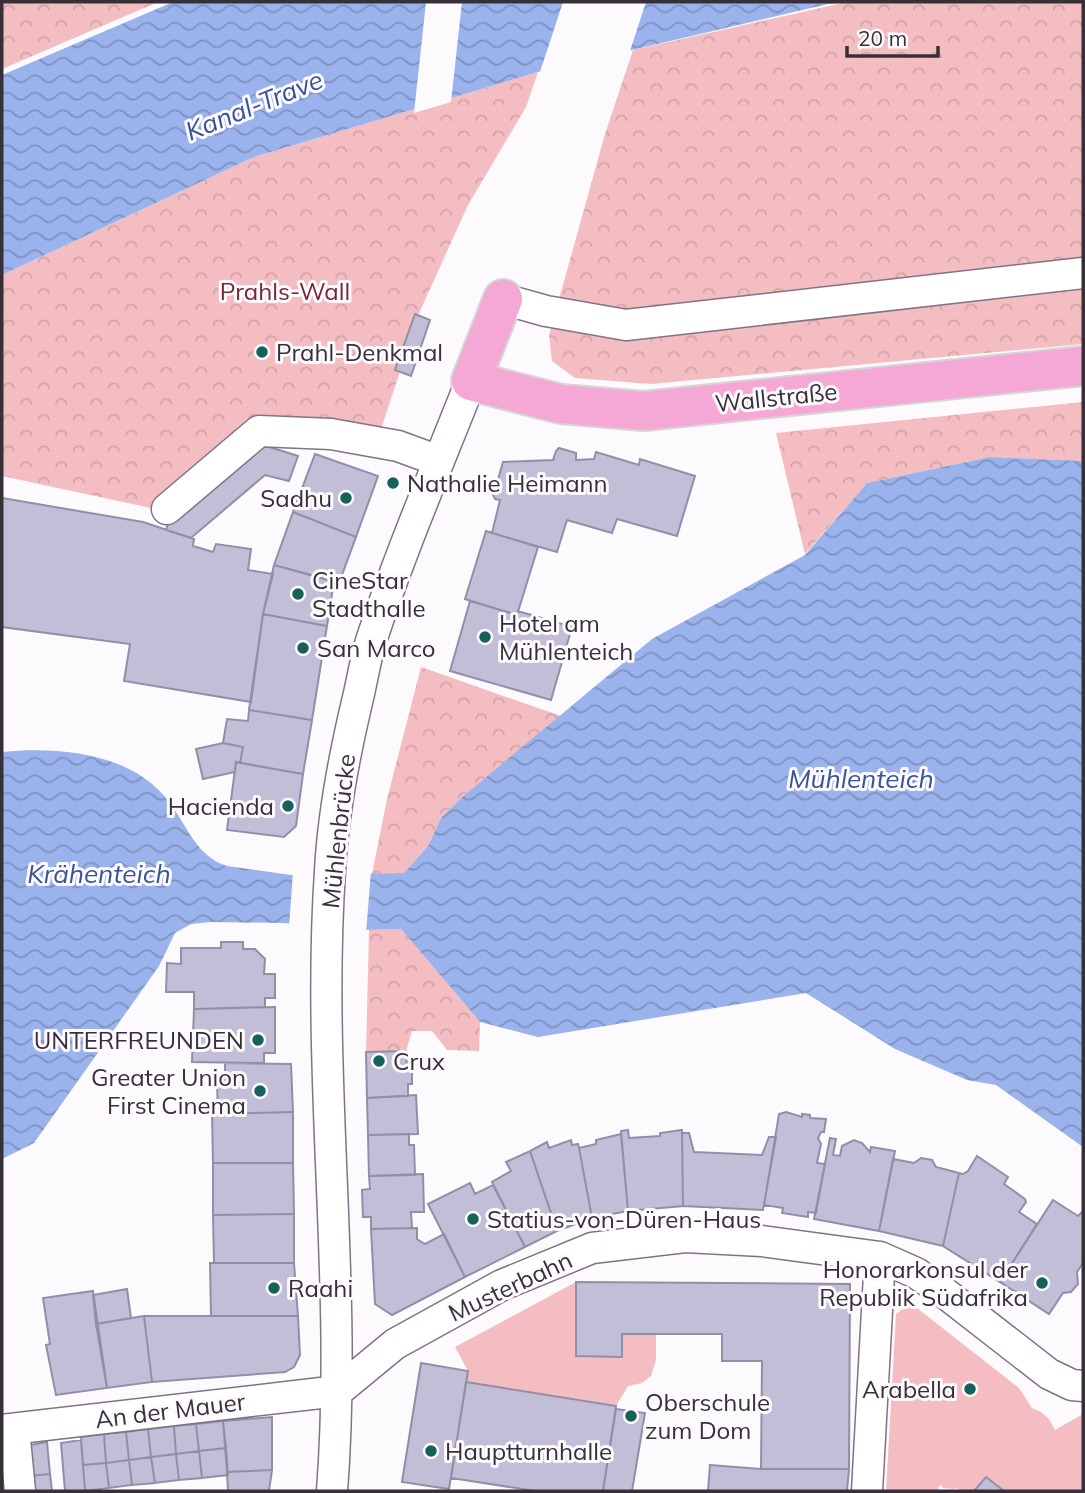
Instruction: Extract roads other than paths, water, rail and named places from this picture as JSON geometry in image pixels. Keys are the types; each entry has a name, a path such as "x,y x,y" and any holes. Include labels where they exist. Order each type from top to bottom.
{"main road":[{"name":"Mühlenbrücke","path":"471,381 503,299"},
{"name":"Wallstraße","path":"471,381 561,404 644,411 1083,366"}],"street":[{"path":"503,299 546,311 626,325 1083,273"},
{"name":"Mühlenbrücke","path":"332,1491 338,1391 328,1048 328,937 330,870 337,810 350,733 370,643 471,381"},
{"path":"166,509 259,431 331,435 398,446 439,461"},
{"name":"Musterbahn","path":"338,1391 395,1344 502,1285 592,1248 685,1237 762,1241 880,1257 916,1273 1049,1374 1080,1394"},
{"path":"867,1491 880,1257"},
{"name":"An der Mauer","path":"8,1430 338,1391"},
{"path":"8,1430 20,1491"}],"water":[{"name":"Kanal-Trave","path":"173,2 847,2 828,4 538,72 254,157 2,275 2,75"},
{"name":"Mühlenteich","path":"990,457 1083,461 1083,1147 996,1085 967,1080 895,1049 806,993 538,1037 480,1022 401,929 369,930 283,923 211,922 191,924 175,933 159,966 34,1143 2,1159 2,752 71,752 116,763 137,773 155,786 170,803 200,848 217,862 227,866 291,875 404,873 428,846 441,818 461,798 652,639 805,555 867,483"}],"place":[{"name":"Prahl-Denkmal","path":"262,352"},
{"name":"Nathalie Heimann","path":"393,483"},
{"name":"Sadhu","path":"346,498"},
{"name":"CineStar Stadthalle","path":"298,594"},
{"name":"Hotel am Mühlenteich","path":"485,637"},
{"name":"San Marco","path":"303,648"},
{"name":"Hacienda","path":"288,806"},
{"name":"UNTERFREUNDEN","path":"258,1040"},
{"name":"Crux","path":"379,1061"},
{"name":"Greater Union First Cinema","path":"260,1091"},
{"name":"Statius-von-Düren-Haus","path":"473,1219"},
{"name":"Honorarkonsul der Republik Südafrika","path":"1042,1283"},
{"name":"Raahi","path":"274,1288"},
{"name":"Arabella","path":"970,1389"},
{"name":"Oberschule zum Dom","path":"631,1416"},
{"name":"Hauptturnhalle","path":"431,1451"}],"park label":[{"name":"Prahls-Wall","path":"285,291"}],"water label":[{"name":"Krähenteich","path":"99,873"}]}
